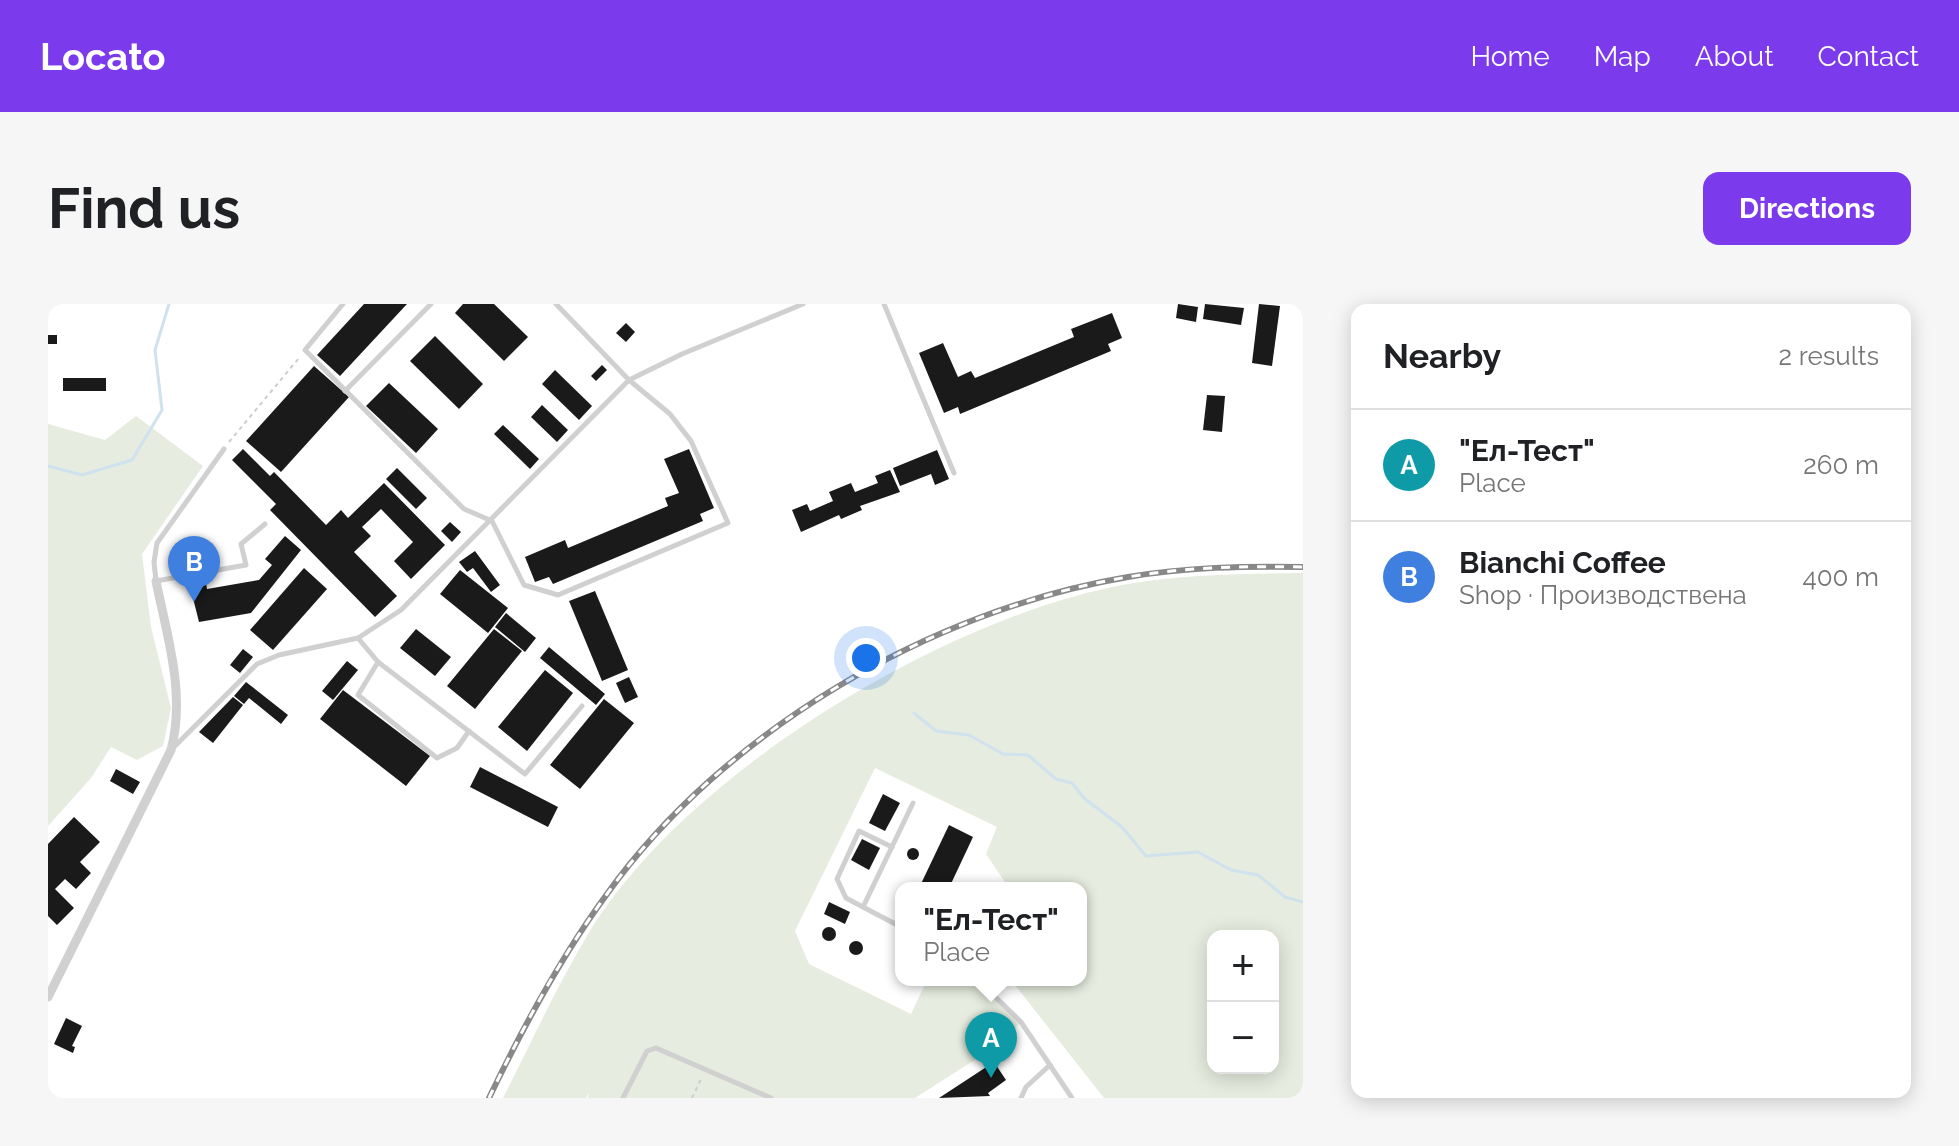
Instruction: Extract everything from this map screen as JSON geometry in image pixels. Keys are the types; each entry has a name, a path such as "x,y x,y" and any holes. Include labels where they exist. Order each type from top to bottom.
{"street":[{"path":"48,997 171,750 178,725 178,702 156,581"}],"lane":[{"path":"343,304 305,350 464,509 492,521 524,585 558,595 728,523 691,441 670,414 629,380 556,304"},
{"path":"345,391 431,304"},
{"path":"171,750 257,664 279,655 358,638 401,610 492,521 595,410 629,380 682,354 803,304"},
{"path":"884,304 954,473"},
{"path":"224,449 157,543 154,562 156,581 246,565 241,544 265,524"},
{"path":"358,638 378,662 525,774 582,706"},
{"path":"378,662 358,695 437,758 457,748 469,731"},
{"path":"863,907 913,803"},
{"path":"892,847 859,831 837,879 846,898 895,924"},
{"path":"984,986 1021,1022 1072,1098"},
{"path":"623,1098 647,1051 656,1048 771,1098"},
{"path":"1021,1098 1026,1087 1050,1065"}],"path":[{"path":"224,449 305,350"},
{"path":"692,1098 706,1068"}],"shaded area":[{"path":"136,416 203,466 142,554 151,627 171,708 163,746 137,760 111,747 91,778 48,826 48,424 105,440"},
{"path":"1303,573 1303,1098 1104,1098 1016,986 1087,986 1087,882 1005,882 986,854 997,827 875,768 795,931 809,964 911,1014 924,986 984,986 1021,1022 998,1045 915,1098 588,1098 589,1093 586,1098 503,1098 593,926 637,868 693,811 758,758 830,708 905,665 982,629 1057,601 1128,584 1172,578"}],"building":[{"path":"364,304 407,304 340,376 317,355"},
{"path":"463,304 494,304 528,337 504,361 455,313"},
{"path":"1178,304 1198,307 1196,322 1176,318"},
{"path":"1205,304 1244,308 1241,325 1203,319"},
{"path":"1259,304 1280,306 1272,366 1252,363"},
{"path":"1112,313 1122,338 1108,344 1111,351 960,414 958,407 944,413 919,353 943,343 958,377 971,371 975,378 1074,337 1071,329"},
{"path":"626,323 635,332 626,342 616,333"},
{"path":"48,335 57,335 57,344 48,344"},
{"path":"435,336 483,384 459,409 410,361"},
{"path":"602,365 607,370 596,381 591,376"},
{"path":"314,366 349,397 281,472 246,441"},
{"path":"555,370 592,406 579,420 542,384"},
{"path":"63,378 106,378 106,391 63,391"},
{"path":"389,383 438,429 416,453 366,406"},
{"path":"1207,395 1225,396 1222,432 1203,430"},
{"path":"542,405 568,430 557,442 531,417"},
{"path":"503,425 539,459 530,469 494,434"},
{"path":"243,449 270,476 274,472 326,525 341,510 348,518 384,483 445,545 411,579 394,561 413,542 381,509 362,527 371,536 354,552 397,596 375,617 270,510 276,504 232,460"},
{"path":"689,449 714,508 700,514 703,521 553,584 549,577 535,582 525,557 565,540 568,548 668,506 665,498 679,493 664,459"},
{"path":"937,450 949,479 935,485 931,474 900,486 893,468"},
{"path":"397,468 427,498 416,509 386,479"},
{"path":"890,470 900,492 860,506 862,510 841,519 839,515 801,532 792,510 807,504 810,511 833,501 829,492 851,483 855,492 878,483 875,476"},
{"path":"450,522 461,532 452,542 441,531"},
{"path":"285,536 301,550 251,613 199,622 190,586 206,583 207,589 259,580 272,565 265,559"},
{"path":"475,551 500,585 491,592 473,568 467,572 459,562"},
{"path":"304,568 327,589 273,650 250,630"},
{"path":"460,570 508,608 488,633 440,594"},
{"path":"595,591 628,670 602,681 569,601"},
{"path":"506,613 536,638 525,652 495,627"},
{"path":"416,629 451,657 435,676 400,648"},
{"path":"494,629 522,651 475,709 447,686"},
{"path":"549,647 605,694 596,705 540,658"},
{"path":"243,649 253,657 240,673 230,665"},
{"path":"347,661 358,670 333,700 322,691"},
{"path":"545,670 573,693 527,751 498,727"},
{"path":"629,677 638,697 625,703 616,683"},
{"path":"246,682 288,715 281,724 249,698 244,704 234,696"},
{"path":"343,690 430,756 406,786 320,719"},
{"path":"233,697 243,705 213,743 199,732"},
{"path":"604,699 634,723 580,789 550,765"},
{"path":"480,767 558,807 548,827 470,787"},
{"path":"116,769 140,782 133,794 110,781"},
{"path":"883,794 900,803 885,831 869,823"},
{"path":"74,817 100,842 80,862 91,873 76,889 65,879 55,889 74,908 57,925 48,916 48,844"},
{"path":"949,825 973,837 952,882 922,882"},
{"path":"862,839 880,848 869,870 851,860"},
{"path":"913,848 919,854 913,860 907,854"},
{"path":"829,902 850,912 845,924 824,914"},
{"path":"829,927 836,934 829,941 822,934"},
{"path":"856,941 863,948 856,955 849,948"},
{"path":"66,1018 82,1026 72,1046 75,1047 73,1053 54,1044"},
{"path":"994,1062 1006,1080 988,1093 990,1096 939,1098"}],"waterway":[{"path":"48,466 82,475 132,460 162,410 155,350 169,304"},
{"path":"914,713 936,731 969,735 1003,754 1028,755 1056,779 1072,783 1085,799 1122,827 1146,856 1198,852 1231,870 1258,875 1285,897 1303,902"}],"railway":[{"path":"489,1098 558,968 607,894 655,835 710,780 771,731 838,687 907,649 980,618 1054,593 1172,571 1303,567"}],"place":[{"name":"Bianchi Coffee","path":"194,602"},
{"name":"\"Ел-Тест\"","path":"991,1078"}]}
